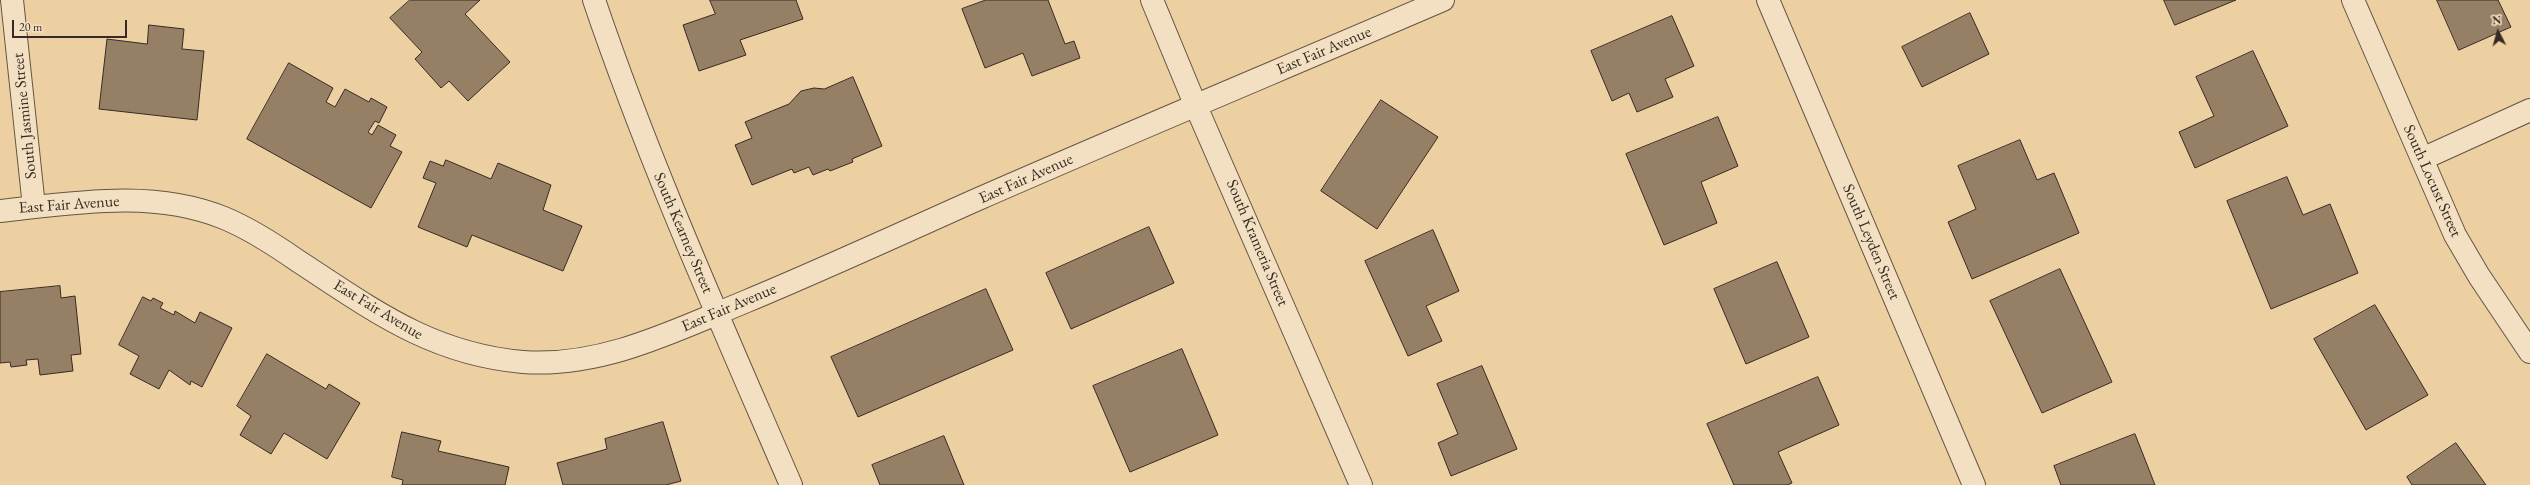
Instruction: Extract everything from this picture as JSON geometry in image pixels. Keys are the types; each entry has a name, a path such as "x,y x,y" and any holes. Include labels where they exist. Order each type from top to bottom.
{"street":[{"name":"South Jasmine Street","path":"12,0 34,207"},
{"name":"South Kearney Street","path":"594,0 619,75 717,313 791,485"},
{"name":"South Krameria Street","path":"1152,0 1195,104 1361,485"},
{"name":"East Fair Avenue","path":"0,211 102,200 149,202 185,206 223,218 262,237 391,321 420,337 459,351 493,358 527,362 570,361 611,353 717,313 1195,104 1443,0"},
{"name":"South Leyden Street","path":"1768,0 1974,485"},
{"name":"South Locust Street","path":"2352,0 2455,235 2479,276 2530,352"},
{"path":"2422,159 2530,110"}],"building":[{"path":"410,0 480,0 465,14 510,62 468,101 449,81 441,88 415,59 422,52 390,18"},
{"path":"710,0 796,0 803,19 740,40 746,55 699,71 683,25 715,14"},
{"path":"986,0 1048,0 1065,44 1074,41 1080,58 1032,76 1023,53 985,68 962,9"},
{"path":"2164,0 2236,0 2175,25"},
{"path":"2437,0 2498,0 2511,27 2459,50"},
{"path":"1970,13 1989,54 1922,87 1902,47"},
{"path":"1672,16 1694,66 1665,79 1673,97 1637,112 1629,93 1612,101 1591,51"},
{"path":"149,25 184,29 182,49 204,51 197,120 99,109 107,39 147,44"},
{"path":"2253,51 2288,126 2195,168 2179,132 2214,116 2196,77"},
{"path":"289,63 333,88 326,102 335,107 345,89 369,102 371,98 387,107 379,123 375,121 368,132 372,135 378,125 396,135 390,146 402,152 371,208 247,139"},
{"path":"853,77 882,146 852,159 853,162 830,171 828,169 813,175 809,167 794,173 792,169 752,185 735,145 752,138 745,122 789,104 801,91 814,88 824,89"},
{"path":"1381,100 1438,137 1377,229 1321,191"},
{"path":"1718,117 1738,166 1701,182 1717,223 1664,245 1626,154"},
{"path":"2020,140 2037,180 2054,173 2079,233 1972,279 1948,222 1976,209 1958,166"},
{"path":"446,160 491,179 498,163 551,185 543,210 582,226 563,271 472,235 467,247 418,227 436,183 423,178 430,161 443,166"},
{"path":"2287,177 2303,215 2330,204 2358,273 2271,309 2227,201"},
{"path":"1149,227 1174,283 1071,329 1046,273"},
{"path":"1433,230 1459,291 1426,306 1442,341 1408,356 1365,261"},
{"path":"1777,262 1809,337 1746,364 1714,289"},
{"path":"2060,269 2112,382 2042,413 1990,301"},
{"path":"60,286 61,298 75,296 81,354 71,355 73,371 40,375 38,359 26,360 27,365 11,367 10,362 0,363 0,292"},
{"path":"986,289 1013,350 858,417 831,357"},
{"path":"143,297 151,301 153,298 163,303 160,308 174,315 175,311 195,323 200,312 232,328 202,387 191,381 190,385 169,370 159,389 130,374 139,356 119,345"},
{"path":"2375,305 2428,395 2366,430 2314,339"},
{"path":"1182,349 1218,435 1130,472 1093,386"},
{"path":"267,354 326,389 329,384 360,403 327,459 284,433 271,454 240,435 251,416 237,406"},
{"path":"1482,366 1517,449 1451,476 1438,443 1458,434 1437,384"},
{"path":"1818,377 1839,425 1778,452 1792,483 1787,485 1734,485 1707,424"},
{"path":"663,422 681,481 666,485 563,485 557,463 607,449 605,439"},
{"path":"402,432 441,441 438,451 509,467 505,485 402,485 403,480 392,477"},
{"path":"2135,434 2155,485 2061,485 2054,466"},
{"path":"944,436 964,485 880,485 872,465"},
{"path":"2456,443 2486,485 2412,485 2407,477"}]}
